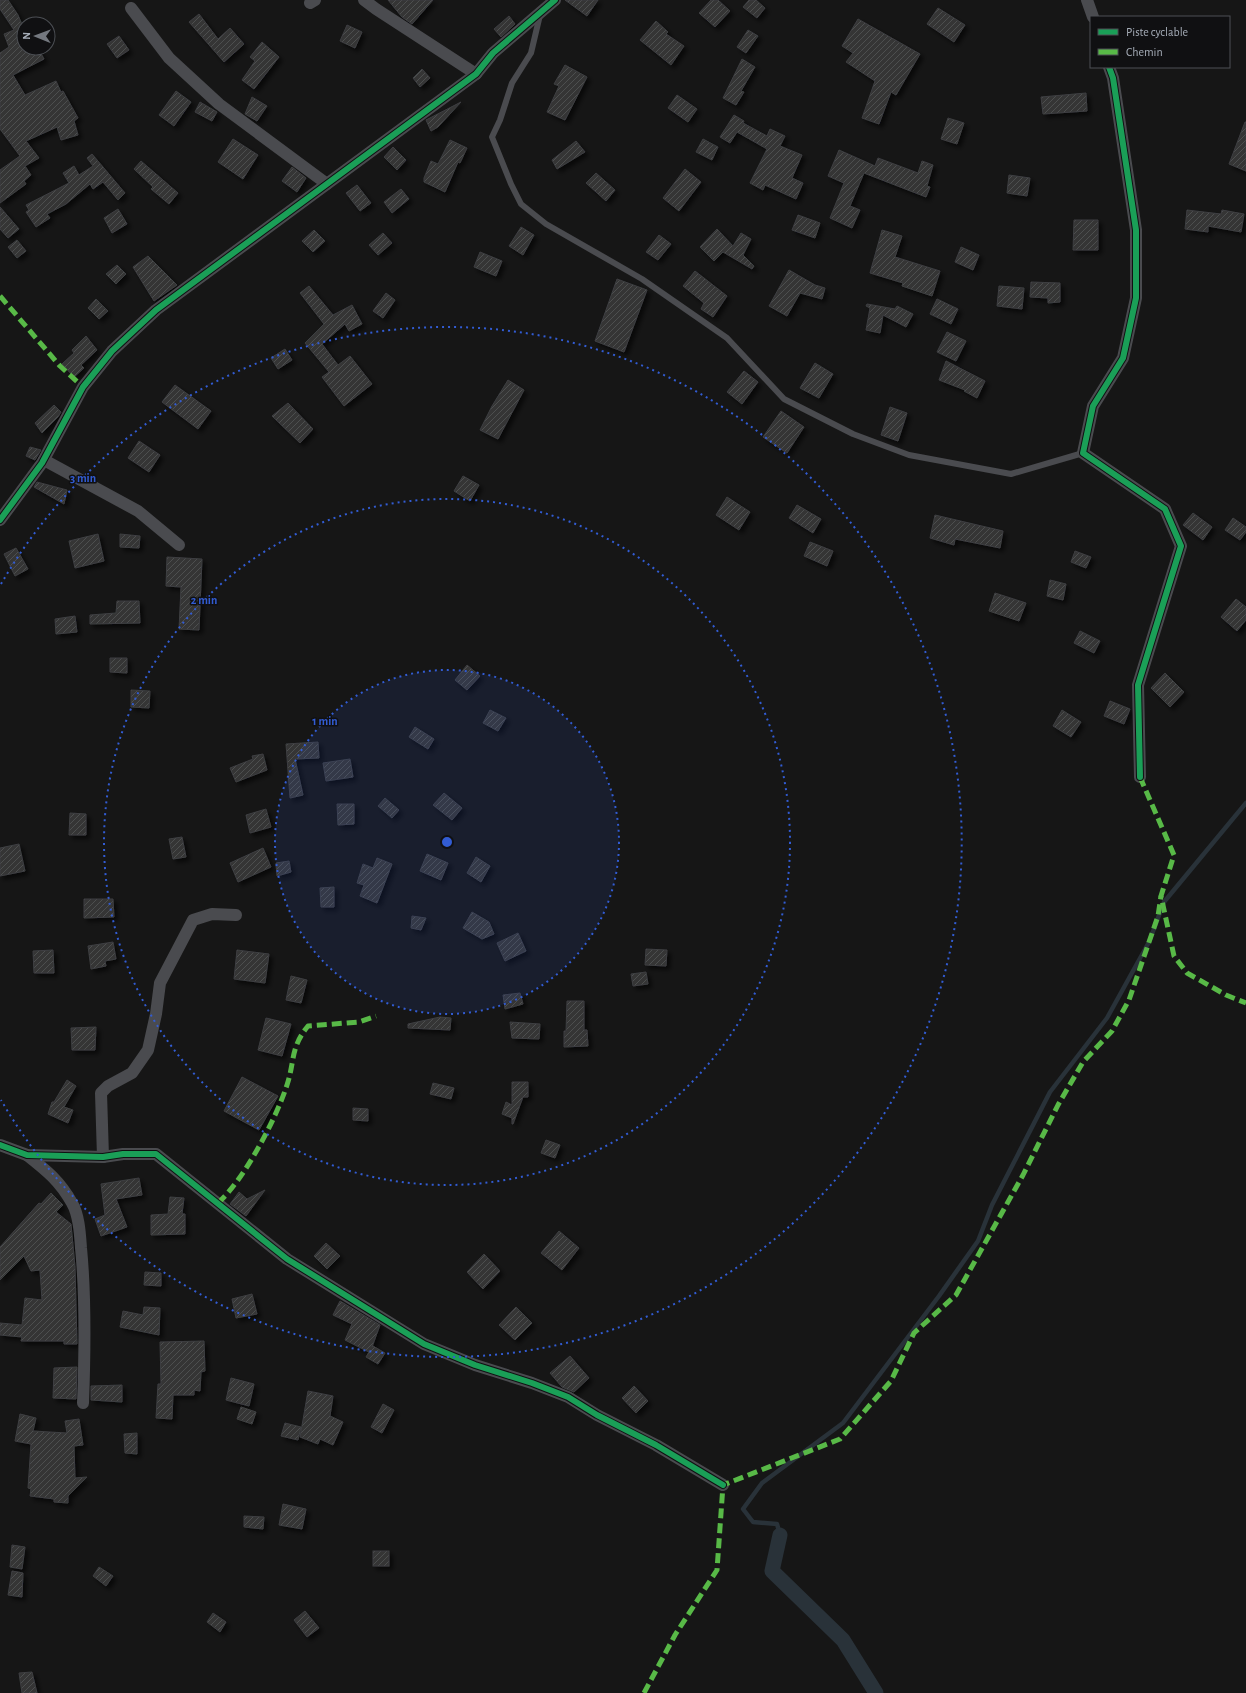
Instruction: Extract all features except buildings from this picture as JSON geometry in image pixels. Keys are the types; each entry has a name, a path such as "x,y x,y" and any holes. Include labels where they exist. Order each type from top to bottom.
{"street":[{"path":"364,0 476,74"},
{"path":"0,520 44,460 84,387 112,351 156,310 476,74 493,53 555,0"},
{"path":"1087,0 1093,16"},
{"path":"131,8 168,58 219,104 327,184"},
{"path":"1109,68 1113,78 1136,230 1136,298 1123,358 1093,406 1082,453 1165,509 1181,546 1138,685 1140,777"},
{"path":"44,460 138,511 179,545"},
{"path":"103,1157 101,1093 108,1086 132,1073 148,1050 156,1014 160,983 193,920 212,914 236,916"},
{"path":"0,1145 27,1155 103,1157 123,1154 156,1154 287,1259 424,1344 475,1365 532,1383 568,1397 596,1415 656,1445 723,1485"},
{"path":"27,1155 55,1178 73,1204 78,1223 85,1283 86,1314 83,1403"}],"lane":[{"path":"540,14 531,53 512,84 500,120 492,137 511,184 522,204 540,219 642,279 727,338 784,399 854,434 909,455 1011,474 1082,453"}],"waterway":[{"path":"780,1535 777,1524 753,1522 743,1509 762,1483 843,1423 939,1296 978,1241 992,1205 1050,1092 1107,1018 1149,942 1164,902 1246,803"},
{"path":"780,1535 772,1571 843,1640 876,1693"}],"marked path":[{"path":"0,296 60,366 83,387"},
{"path":"1140,777 1174,855 1161,896 1174,956 1187,973 1226,995 1246,1003"},
{"path":"644,1693 675,1635 717,1570 723,1485 840,1439 891,1381 914,1333 956,1295 1023,1175 1058,1105 1083,1062 1112,1031 1129,1000 1158,916 1161,896"},
{"path":"218,1203 238,1180 267,1131 287,1085 298,1041 308,1026 359,1022 376,1016"}],"cycle path":[{"path":"0,520 42,463 83,387 112,351 156,310 476,74 493,53 555,0"},
{"path":"1109,68 1113,78 1136,230 1136,298 1123,358 1093,406 1083,453 1165,509 1181,546 1138,685 1140,777"},
{"path":"0,1145 27,1155 103,1157 123,1154 156,1154 287,1259 424,1344 475,1365 532,1383 568,1397 597,1415 656,1445 723,1485"}]}
